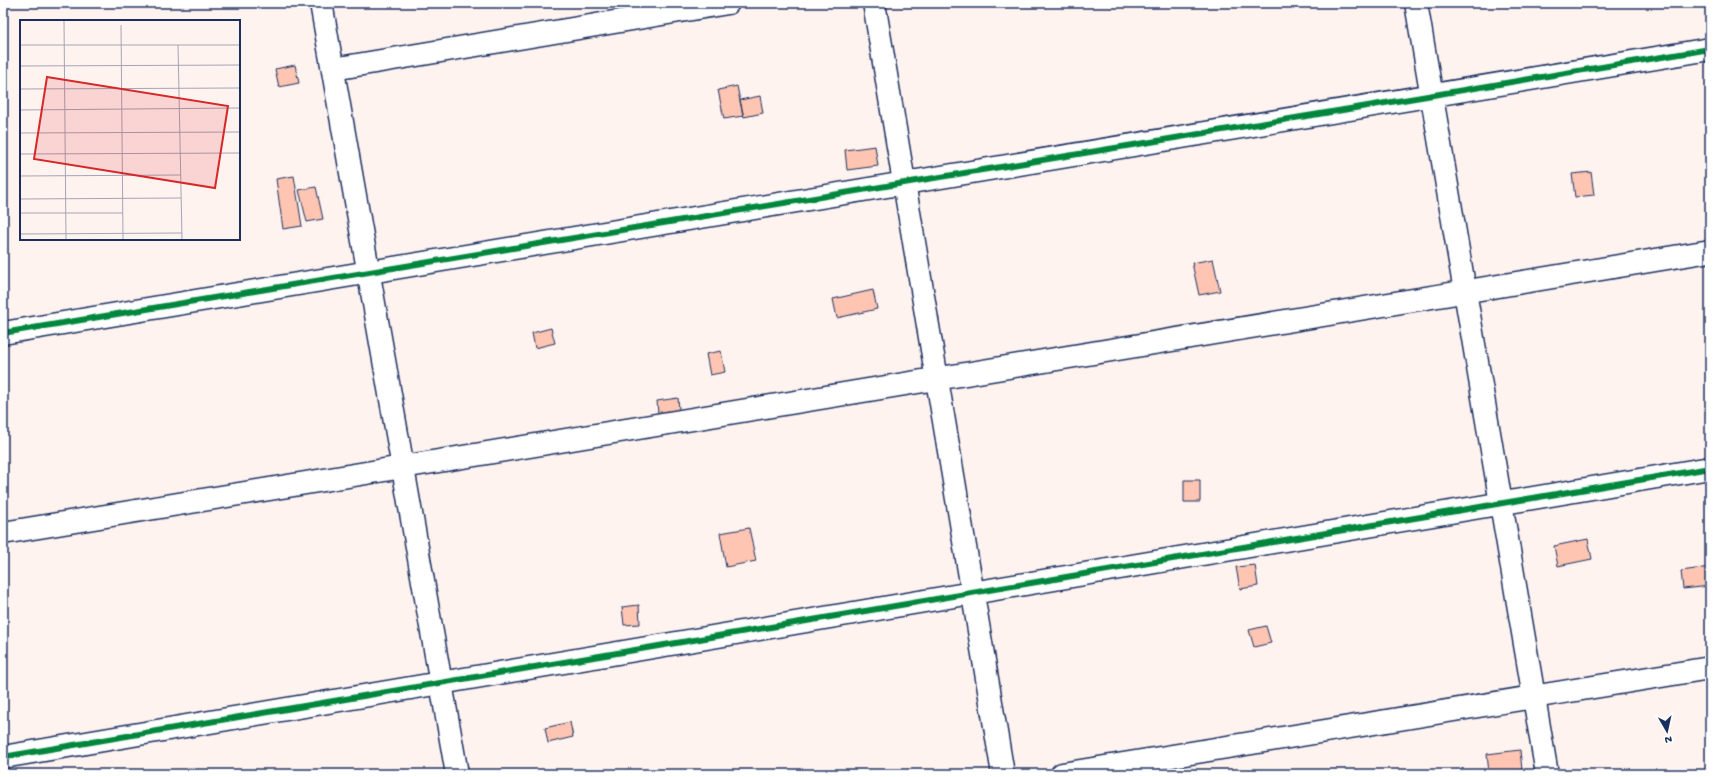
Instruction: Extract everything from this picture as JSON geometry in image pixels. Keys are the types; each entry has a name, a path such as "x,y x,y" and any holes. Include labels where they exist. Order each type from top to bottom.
{"street":[{"path":"321,3 457,774"},
{"path":"333,69 728,3"},
{"path":"874,3 1003,774"},
{"path":"1416,3 1547,774"},
{"path":"3,333 1710,49"},
{"path":"3,533 1710,251"},
{"path":"3,757 1710,468"},
{"path":"1062,774 1710,668"}],"building":[{"path":"295,65 299,83 279,87 275,69"},
{"path":"737,86 743,116 724,119 718,90"},
{"path":"760,96 763,113 744,117 740,100"},
{"path":"875,146 878,166 847,170 845,150"},
{"path":"1591,172 1594,195 1575,197 1572,174"},
{"path":"294,176 302,226 283,229 276,179"},
{"path":"316,187 323,219 307,222 299,190"},
{"path":"1213,259 1220,291 1199,295 1192,263"},
{"path":"873,290 877,309 837,318 833,299"},
{"path":"551,328 555,343 535,348 532,333"},
{"path":"721,351 725,372 710,375 706,354"},
{"path":"678,398 679,410 658,413 657,401"},
{"path":"1184,480 1200,480 1200,502 1184,502"},
{"path":"749,528 756,561 726,567 720,533"},
{"path":"1588,539 1592,559 1558,566 1554,546"},
{"path":"1255,565 1258,586 1240,589 1236,567"},
{"path":"1710,567 1710,586 1683,589 1681,571"},
{"path":"639,605 640,624 624,625 622,607"},
{"path":"1266,626 1271,643 1254,647 1249,630"},
{"path":"570,722 573,737 548,743 545,728"},
{"path":"1520,750 1522,770 1489,773 1487,754"}],"cycle path":[{"path":"3,333 1710,49"},
{"path":"3,757 1710,468"}]}
